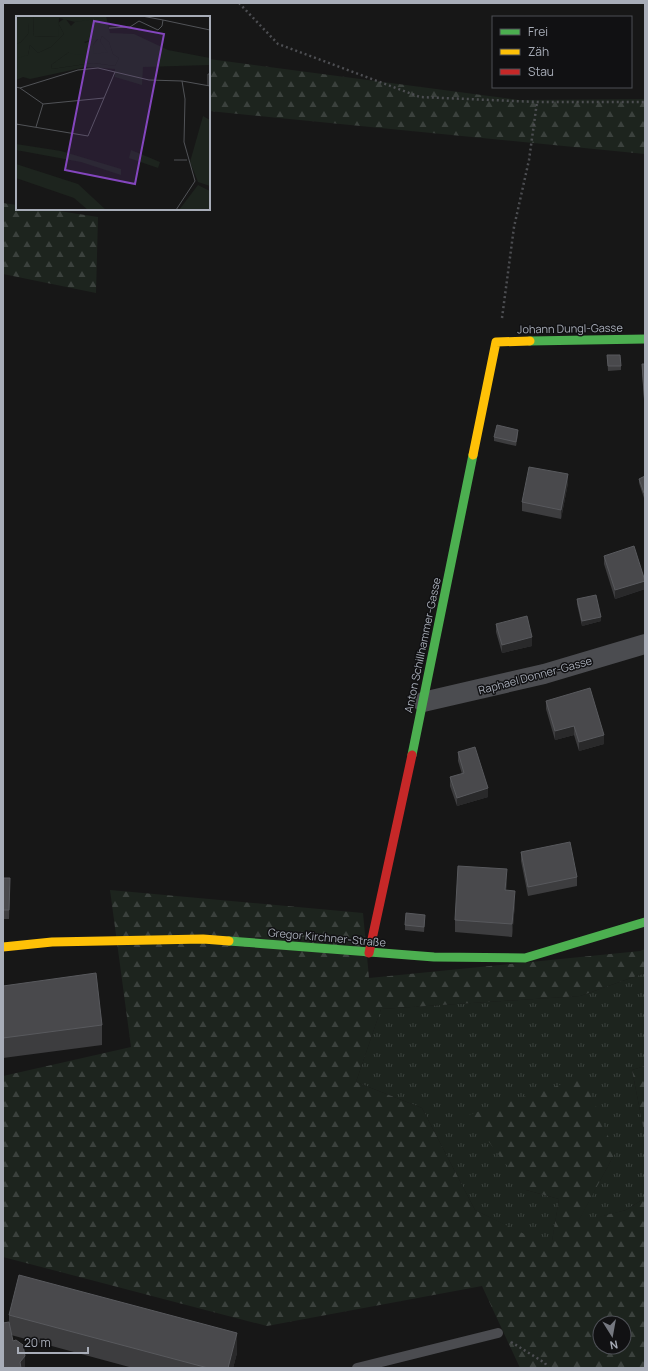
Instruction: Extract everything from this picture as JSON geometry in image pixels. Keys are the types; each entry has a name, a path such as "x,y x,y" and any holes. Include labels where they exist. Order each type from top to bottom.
{"street":[{"name":"Johann Dungl-Gasse","path":"498,342 645,339"},
{"name":"Anton Schillhammer-Gasse","path":"369,952 498,342"},
{"name":"Raphael Donner-Gasse","path":"423,702 544,674 645,644"},
{"name":"Gregor Kirchner-Straße","path":"3,947 52,942 203,939 434,957 525,958 645,922"}],"lane":[{"path":"358,1368 498,1333"}],"path":[{"path":"239,3 278,44 420,97 537,102 645,102"},
{"path":"498,342 514,227 529,160 537,102"},
{"path":"498,1333 545,1364 548,1368"}],"green space":[{"path":"210,59 519,100 645,99 645,154 210,111"},
{"path":"3,203 16,205 16,210 52,210 98,217 96,293 3,274"},
{"path":"110,890 363,913 369,978 640,951 645,949 645,973 580,996 381,1009 356,1082 422,1108 475,1210 551,1247 559,1199 526,1190 468,1115 584,1077 615,1153 578,1222 626,1210 645,1198 645,1368 520,1368 482,1286 267,1326 3,1257 3,1076 131,1047"},
{"path":"645,973 645,1066 632,1070 645,1136 645,1198 626,1210 577,1223 615,1153 526,1190 559,1199 551,1248 475,1210 422,1108 356,1082 381,1009 580,996"},
{"path":"645,1066 645,1136 632,1070"}],"building":[{"path":"607,355 620,355 621,366 608,366"},
{"path":"642,364 645,364 645,405"},
{"path":"497,425 518,430 516,442 494,437"},
{"path":"529,467 568,474 561,510 522,502"},
{"path":"645,476 645,493 644,493 639,479"},
{"path":"634,546 645,581 615,590 604,556"},
{"path":"596,595 601,617 582,621 577,599"},
{"path":"527,616 532,637 502,645 496,624"},
{"path":"590,688 604,735 579,742 574,726 555,731 546,701"},
{"path":"475,747 488,788 457,798 450,777 464,773 458,752"},
{"path":"570,842 577,877 528,887 521,852"},
{"path":"458,866 507,869 505,890 515,891 512,924 455,920"},
{"path":"3,878 10,878 9,910 3,910"},
{"path":"406,913 425,915 424,927 405,925"},
{"path":"96,973 102,1025 3,1038 3,986"},
{"path":"19,1275 237,1333 228,1368 208,1368 9,1315"},
{"path":"9,1322 13,1341 16,1340 23,1345 25,1356 20,1362 21,1368 3,1368 3,1323"}],"traffic: fast":[{"path":"530,341 645,339"},
{"path":"412,755 473,455"},
{"path":"229,941 434,957 525,958 645,922"}],"traffic: slow":[{"path":"473,455 496,342 530,341"},
{"path":"3,947 52,942 203,939 229,941"}],"traffic: jam":[{"path":"369,953 412,755"}]}
